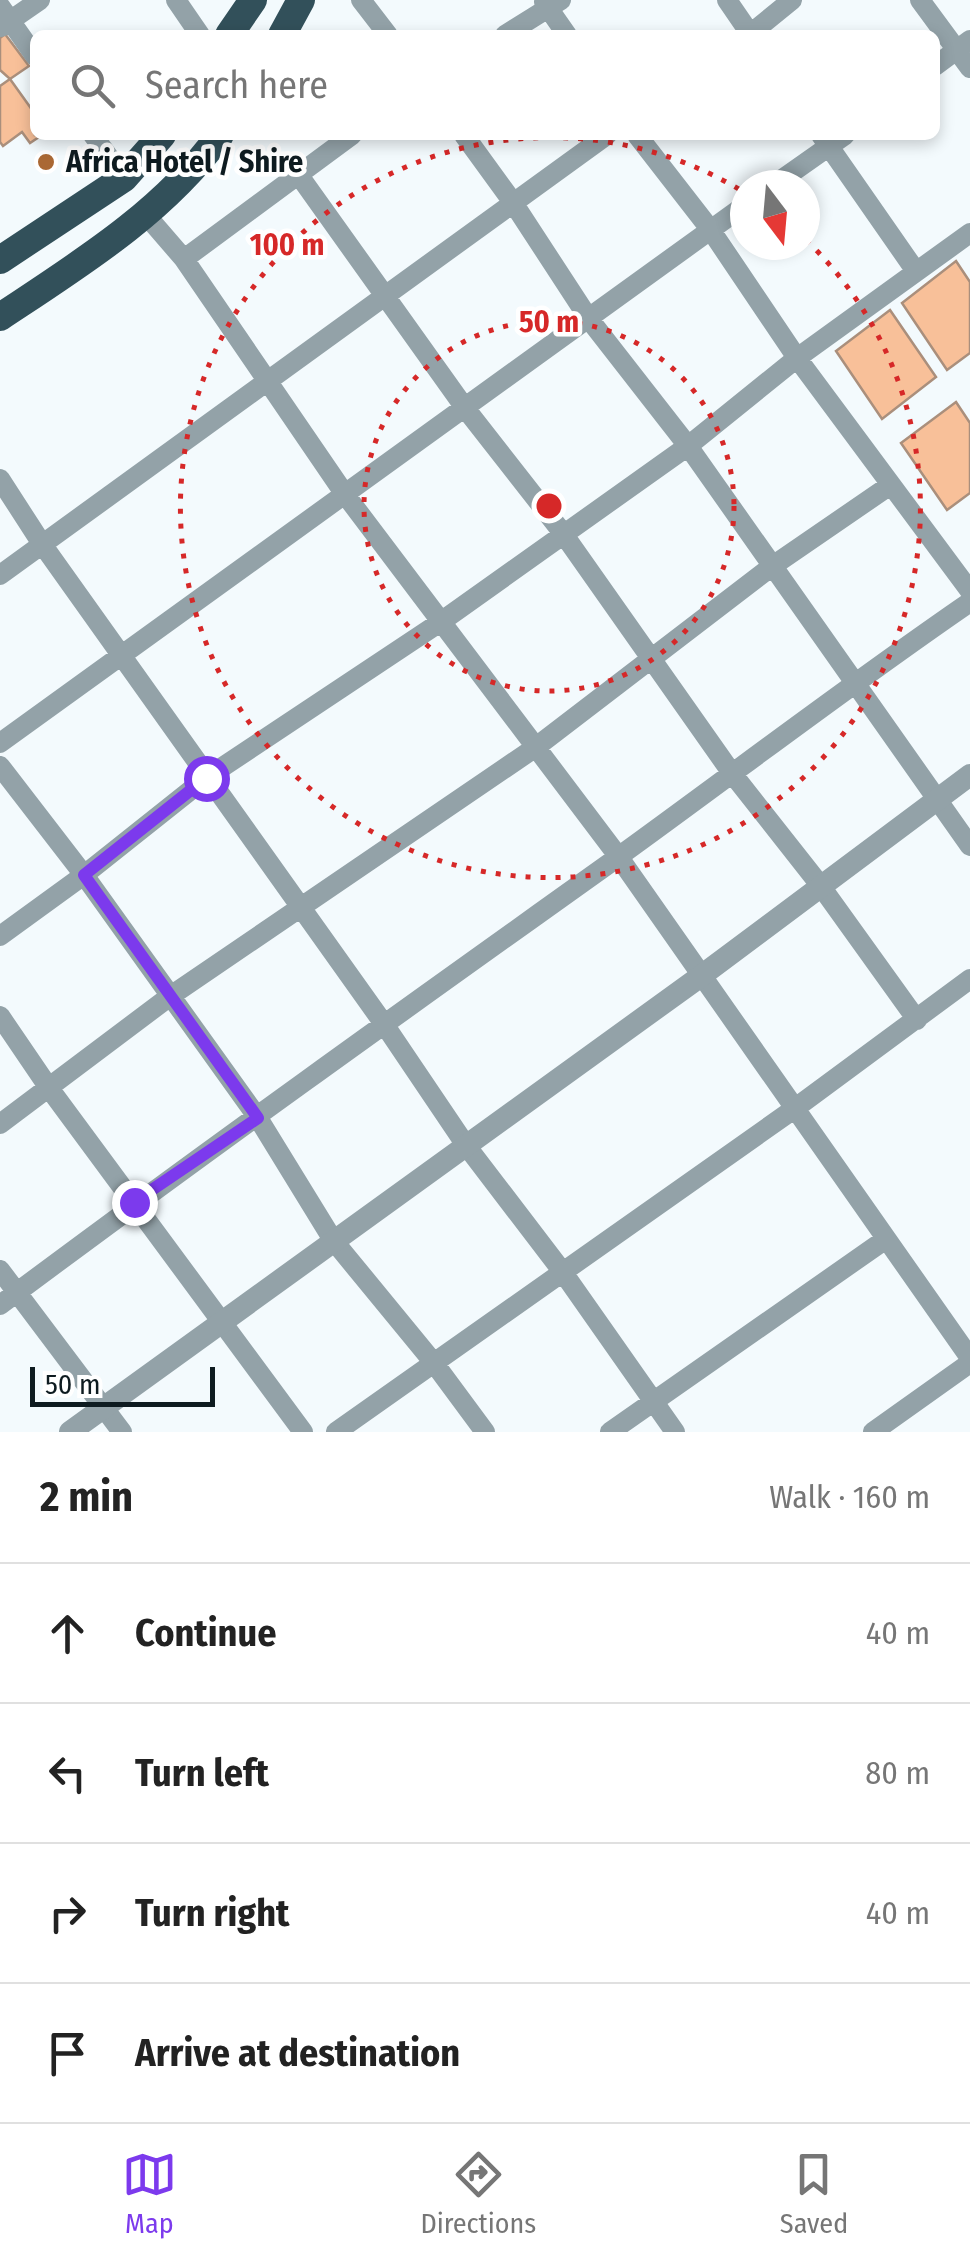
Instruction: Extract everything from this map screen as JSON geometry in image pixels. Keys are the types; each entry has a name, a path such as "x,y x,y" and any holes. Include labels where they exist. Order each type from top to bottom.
{"highway":[{"path":"232,30 253,0"},
{"path":"285,30 301,0"},
{"path":"0,260 124,178 158,140"},
{"path":"0,316 146,215 198,165 216,140"}],"street":[{"path":"30,50 3,18 40,0"},
{"path":"176,0 197,30"},
{"path":"362,0 384,30"},
{"path":"727,0 747,30"},
{"path":"756,30 792,0"},
{"path":"920,0 963,45 970,68"},
{"path":"512,30 551,3 564,30"},
{"path":"940,62 963,45"},
{"path":"97,140 124,178"},
{"path":"184,260 345,140"},
{"path":"468,140 589,319 688,446 970,846"},
{"path":"0,575 600,140"},
{"path":"640,140 710,228 797,358 970,591"},
{"path":"793,170 831,140"},
{"path":"833,140 915,270"},
{"path":"298,174 465,408 562,532 649,658 917,1020"},
{"path":"146,215 184,260 344,493 618,856 970,1360 874,1432"},
{"path":"0,743 730,215"},
{"path":"0,936 206,778 442,621 688,446 797,358 970,233"},
{"path":"0,479 465,1144 562,1271 675,1432"},
{"path":"0,1124 169,997 536,747 771,567 889,486"},
{"path":"0,1305 134,1202 258,1118 855,681 970,602"},
{"path":"0,766 84,875 258,1118 333,1240 486,1432"},
{"path":"70,1432 701,976 970,775"},
{"path":"336,1432 794,1109 970,978"},
{"path":"0,1016 48,1088 303,1432"},
{"path":"610,1432 886,1239"},
{"path":"0,1270 122,1432"}],"building":[{"path":"5,34 29,66 10,79 0,70 0,38"},
{"path":"10,79 30,107 30,140 34,140 30,143 22,132 3,146 0,142 0,86"},
{"path":"956,261 970,282 970,353 947,370 902,303"},
{"path":"890,310 936,377 882,419 836,351"},
{"path":"956,402 970,423 970,493 947,510 901,443"}],"place":[{"name":"Africa Hotel / Shire","path":"46,162"}],"route":[{"path":"134,1202 258,1118 84,875 206,778"}]}
